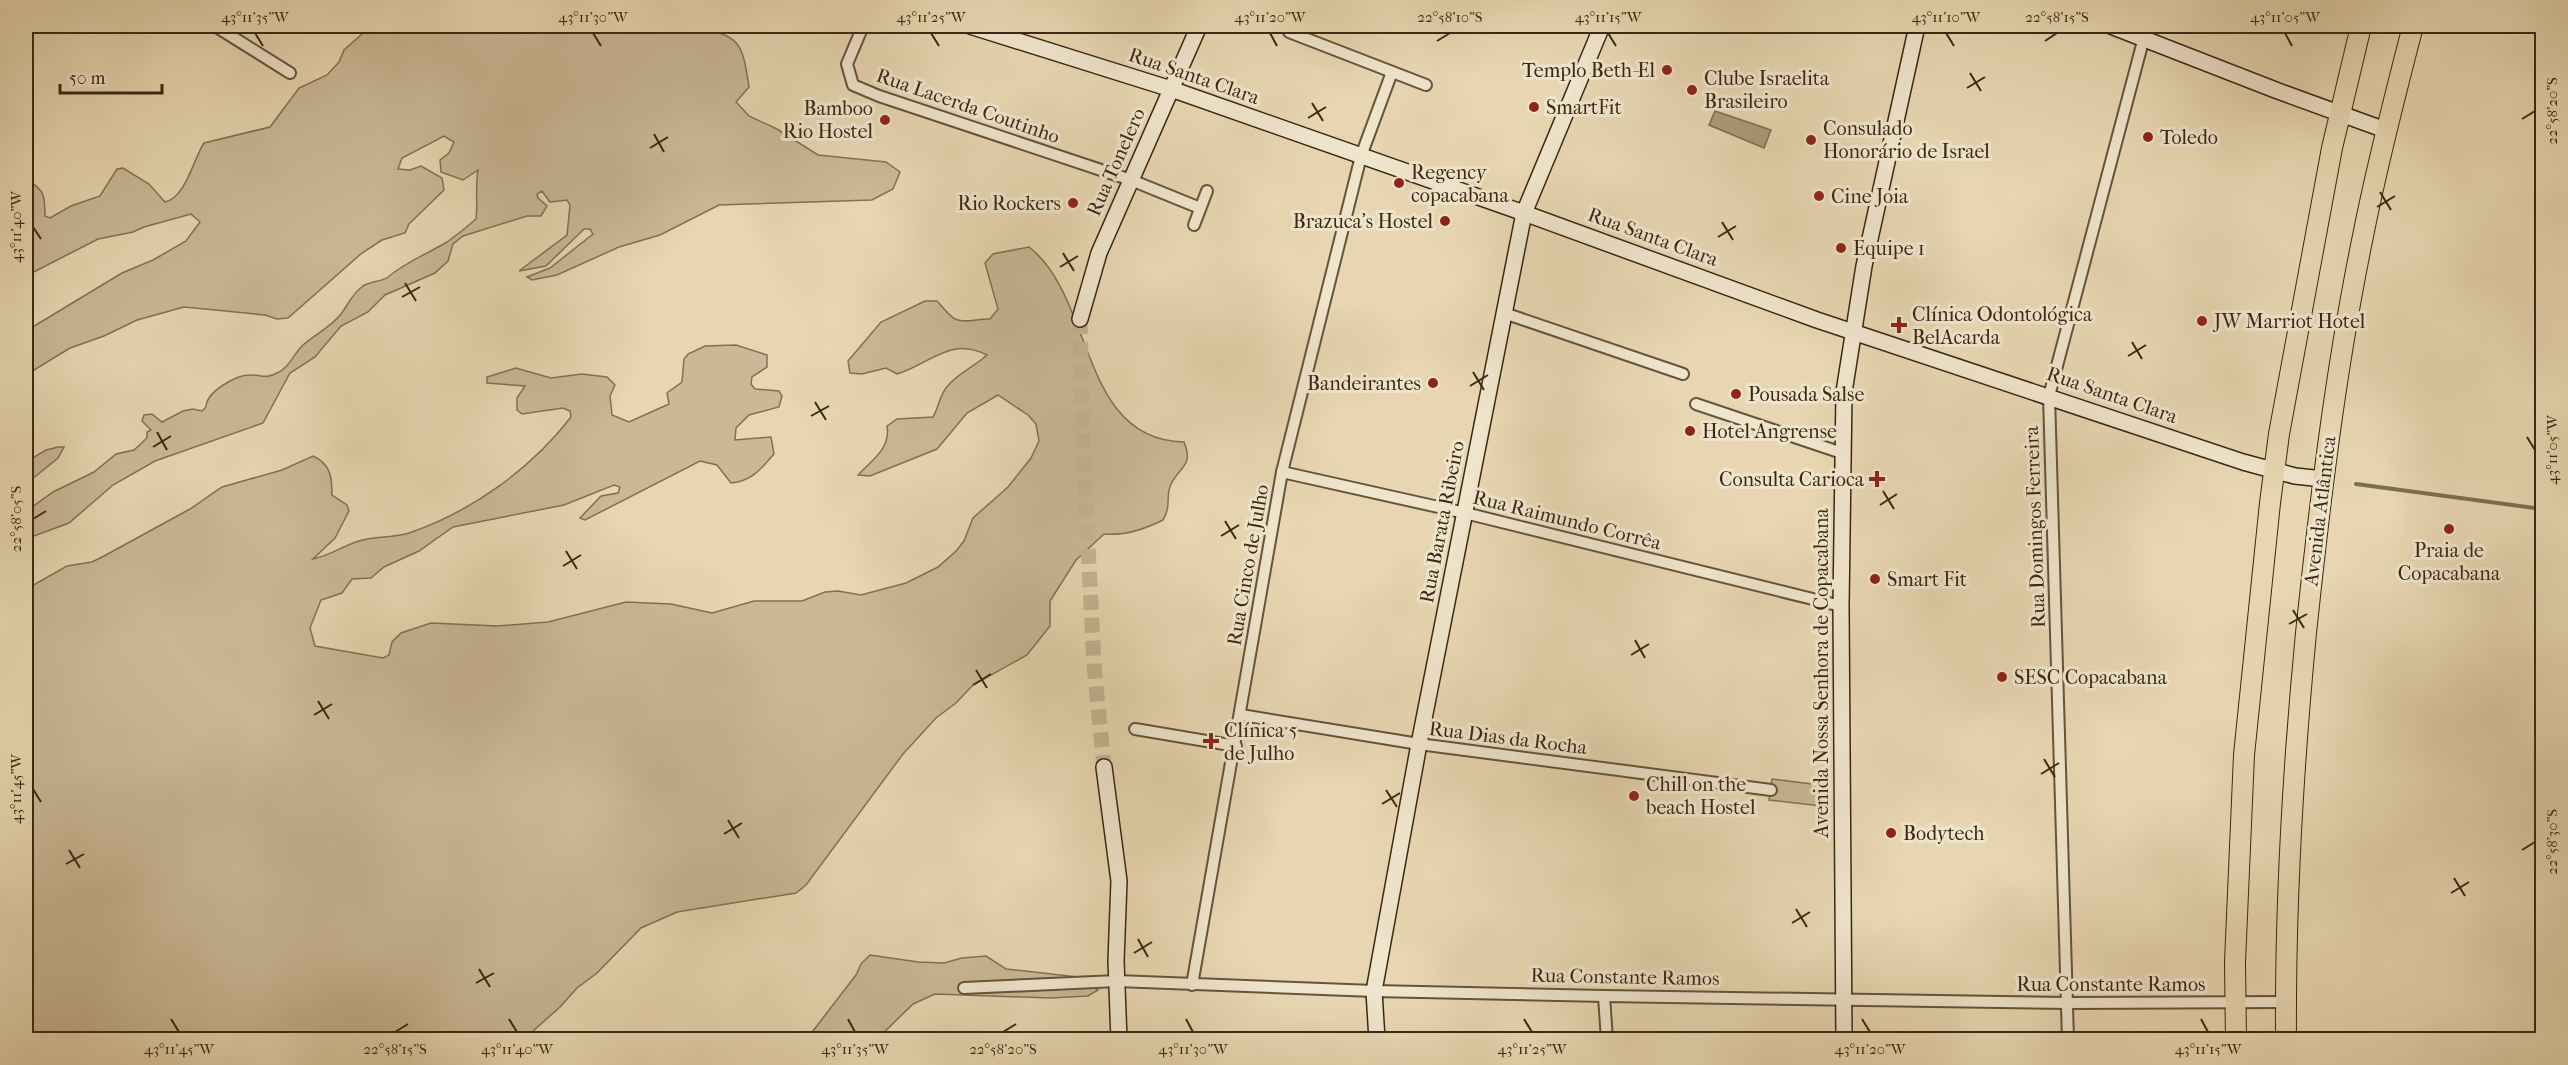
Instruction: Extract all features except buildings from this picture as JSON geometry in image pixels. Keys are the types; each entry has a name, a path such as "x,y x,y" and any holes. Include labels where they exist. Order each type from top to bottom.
{"highway":[{"path":"2236,1040 2234,1003 2237,886 2247,711 2274,471 2339,114 2361,26"},
{"name":"Avenida Atlântica","path":"2286,1040 2296,743 2323,478 2337,379 2361,247 2413,26"}],"main road":[{"name":"Rua Santa Clara","path":"970,26 1171,89 1524,213 1852,332 2274,471 2323,478"},
{"name":"Rua Tonelero","path":"1080,319 1099,253 1199,26"},
{"name":"Avenida Nossa Senhora de Copacabana","path":"1844,1040 1842,453 1844,392 1869,238 1917,26"},
{"path":"2111,26 2145,32 2339,114 2388,131"},
{"name":"Rua Barata Ribeiro","path":"1377,1040 1374,991 1419,744 1524,213 1598,27"},
{"path":"1104,767 1119,882 1117,981 1119,1040"}],"street":[{"path":"214,26 290,73"},
{"name":"Rua Lacerda Coutinho","path":"862,26 847,64 853,85 879,96 1131,180"},
{"path":"1289,32 1426,85"},
{"name":"Rua Domingos Ferreira","path":"2068,1040 2049,396 2145,32"},
{"name":"Rua Cinco de Julho","path":"1192,985 1236,746 1282,472 1361,156 1392,72"},
{"path":"1131,180 1200,208"},
{"path":"1194,225 1206,191"},
{"path":"1504,313 1683,374"},
{"path":"1696,404 1842,453"},
{"name":"Rua Raimundo Corrêa","path":"1282,472 1465,513 1842,606"},
{"name":"Rua Dias da Rocha","path":"1241,715 1419,744 1771,790"},
{"path":"1135,729 1236,746"},
{"name":"Rua Constante Ramos","path":"964,988 1117,981 1374,991 1604,996 2068,1003 2286,1002"},
{"path":"1604,996 1607,1040"}],"shaded area":[{"path":"360,26 694,26 709,30 730,38 741,50 749,87 736,102 749,116 777,129 818,155 886,162 900,172 893,189 872,200 719,205 660,235 619,247 557,275 532,280 527,277 550,268 593,234 590,229 584,229 546,266 519,271 567,235 570,205 567,200 550,202 542,191 537,194 538,198 547,206 541,216 527,216 463,236 453,244 448,261 435,273 385,295 368,312 341,326 315,357 290,373 263,423 155,461 113,485 69,523 26,539 28,510 53,492 94,472 116,454 134,450 147,438 147,432 151,430 142,421 144,415 152,414 162,422 183,411 193,409 202,411 217,390 238,377 270,376 281,371 302,346 337,319 359,289 369,283 386,279 409,262 447,242 476,219 478,170 463,180 441,172 440,160 449,153 454,142 444,136 402,158 398,169 410,170 421,166 442,178 444,190 409,224 405,233 382,240 362,253 288,318 277,319 265,315 184,307 137,320 104,336 70,348 26,375 26,331 122,273 153,260 186,241 200,222 191,214 133,232 98,239 26,276 26,179 37,186 42,193 45,202 45,216 50,218 71,206 100,196 117,169 123,168 149,184 165,202 172,199 184,186 204,143 270,127 299,88 327,75 339,62 344,50 362,34"},
{"path":"1715,111 1771,130 1764,148 1709,125"},
{"path":"1029,247 1050,270 1066,299 1106,393 1125,418 1150,435 1184,442 1187,461 1171,484 1163,520 1134,531 1104,534 1076,560 1050,601 1050,626 1027,655 973,685 956,703 936,718 903,754 806,885 796,893 677,912 641,928 597,973 577,988 560,1007 524,1039 26,1040 26,590 28,588 67,566 92,562 104,556 190,509 222,487 282,470 313,456 327,467 332,483 332,495 347,505 349,511 335,538 313,559 359,541 409,533 455,513 498,487 538,454 571,417 570,411 563,408 522,414 517,410 517,398 525,386 487,383 487,377 516,368 551,378 582,374 607,377 615,385 610,396 612,415 629,422 669,404 667,393 682,382 684,359 688,354 705,346 736,345 767,355 767,367 752,377 751,384 755,389 779,391 782,396 779,407 749,415 736,428 735,440 771,437 774,454 756,473 745,480 731,483 717,465 700,461 585,520 580,518 601,496 618,493 620,487 614,485 564,505 453,527 419,551 384,567 371,578 352,579 342,593 321,600 310,628 315,646 383,658 389,655 392,642 401,633 431,623 497,626 548,622 626,602 671,604 712,613 754,601 802,601 825,592 838,591 861,595 906,583 938,567 956,551 964,541 973,518 1008,487 1031,458 1039,441 1036,424 1028,415 998,395 967,413 937,449 870,476 858,475 883,447 886,441 887,426 897,419 933,417 950,383 987,355 974,350 951,350 897,374 886,368 862,374 850,373 848,361 881,322 925,301 937,301 955,319 968,321 990,319 998,309 985,263 993,254"},
{"path":"64,447 58,458 26,484 26,462 46,450"},
{"path":"1772,779 1828,786 1830,807 1769,800"},
{"path":"870,955 918,962 944,963 962,958 986,956 1006,969 1078,977 1098,990 1088,996 1050,998 935,994 913,1004 877,1039 806,1040"}],"waterway":[{"path":"2356,484 2542,509"}],"tunnel":[{"path":"1080,319 1083,444 1094,665 1104,767"}],"place":[{"name":"Templo Beth-El","path":"1667,70"},
{"name":"Clube Israelita Brasileiro","path":"1692,90"},
{"name":"SmartFit","path":"1534,107"},
{"name":"Bamboo Rio Hostel","path":"885,120"},
{"name":"Toledo","path":"2148,137"},
{"name":"Consulado Honorário de Israel","path":"1811,140"},
{"name":"Regency copacabana","path":"1399,183"},
{"name":"Cine Joia","path":"1819,196"},
{"name":"Rio Rockers","path":"1073,203"},
{"name":"Brazuca's Hostel","path":"1445,221"},
{"name":"Equipe 1","path":"1841,248"},
{"name":"JW Marriot Hotel","path":"2202,321"},
{"name":"Clínica Odontológica BelAcarda","path":"1899,325"},
{"name":"Bandeirantes","path":"1433,383"},
{"name":"Pousada Salse","path":"1736,394"},
{"name":"Hotel Angrense","path":"1690,431"},
{"name":"Consulta Carioca","path":"1877,479"},
{"name":"Praia de Copacabana","path":"2449,529"},
{"name":"Smart Fit","path":"1875,579"},
{"name":"SESC Copacabana","path":"2002,677"},
{"name":"Clínica 5 de Julho","path":"1211,741"},
{"name":"Chill on the beach Hostel","path":"1634,796"},
{"name":"Bodytech","path":"1891,833"}]}
